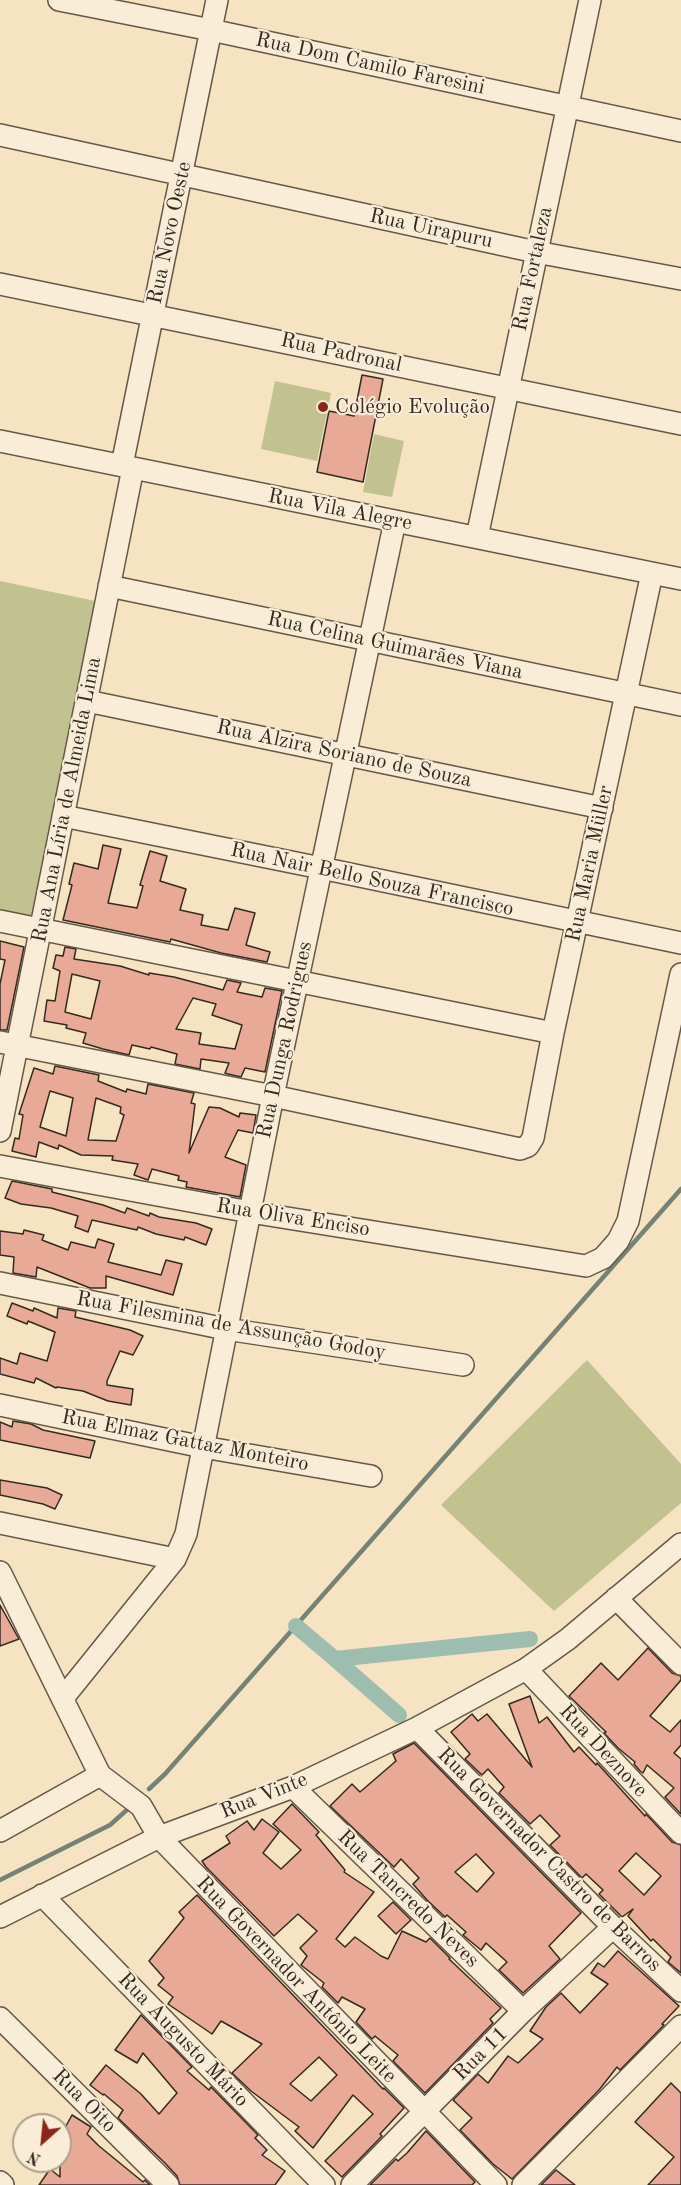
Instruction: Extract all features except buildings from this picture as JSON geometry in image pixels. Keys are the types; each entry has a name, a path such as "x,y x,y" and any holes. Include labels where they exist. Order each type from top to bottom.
{"street":[{"name":"Rua Dom Camilo Faresini","path":"59,0 211,30 681,131"},
{"name":"Rua Novo Oeste","path":"128,467 153,314 218,0"},
{"name":"Rua Fortaleza","path":"477,537 590,0"},
{"name":"Rua Uirapuru","path":"0,135 536,252 681,279"},
{"name":"Rua Padronal","path":"0,284 681,424"},
{"name":"Rua Vila Alegre","path":"0,441 681,579"},
{"name":"Rua Ana Líria de Almeida Lima","path":"0,1131 9,1044 41,929 110,586 128,467"},
{"name":"Rua Dunga Rodrigues","path":"63,1698 175,1559 186,1534 273,1096 395,521"},
{"name":"Rua Maria Müller","path":"273,1096 520,1149 528,1146 533,1138 553,1034 652,573"},
{"name":"Rua Celina Guimarães Viana","path":"110,586 681,705"},
{"name":"Rua Alzira Soriano de Souza","path":"87,701 602,808"},
{"name":"Rua Nair Bello Souza Francisco","path":"63,816 681,943"},
{"path":"0,921 553,1034"},
{"name":"Rua Oliva Enciso","path":"0,1166 250,1212 586,1266 603,1258 618,1241 628,1221 681,974"},
{"path":"9,1044 273,1096"},
{"name":"Rua Filesmina de Assunção Godoy","path":"0,1283 226,1329 463,1365"},
{"name":"Rua Elmaz Gattaz Monteiro","path":"0,1405 203,1447 370,1476"},
{"path":"0,1523 175,1559"},
{"name":"Rua Vinte","path":"0,1917 159,1837 293,1787 417,1728 526,1669 568,1639 681,1544"},
{"path":"0,1831 100,1775 2,1580"},
{"path":"616,1598 681,1664"},
{"name":"Rua Deznove","path":"526,1669 681,1833"},
{"name":"Rua Governador Castro de Barros","path":"417,1728 613,1927 681,1991"},
{"name":"Rua Governador Antônio Leite","path":"100,1775 141,1806 159,1837 495,2185"},
{"name":"Rua Tancredo Neves","path":"293,1787 523,2011"},
{"name":"Rua Augusto Mário","path":"42,1895 324,2185"},
{"name":"Rua 11","path":"352,2185 523,2011 613,1927"},
{"name":"Rua Oito","path":"0,2018 168,2185"},
{"path":"523,2185 681,2026"}],"green space":[{"path":"275,381 331,393 317,461 261,449"},
{"path":"374,434 404,441 392,497 363,492"},
{"path":"0,581 100,602 35,918 0,911"},
{"path":"587,1360 681,1464 681,1503 554,1611 441,1505"}],"waterway":[{"path":"149,1789 165,1774 681,1189"},
{"path":"296,1626 335,1659 530,1639"},
{"path":"335,1659 399,1715"},
{"path":"0,1880 110,1825 129,1808"}],"place":[{"name":"Colégio Evolução","path":"323,407"}]}
